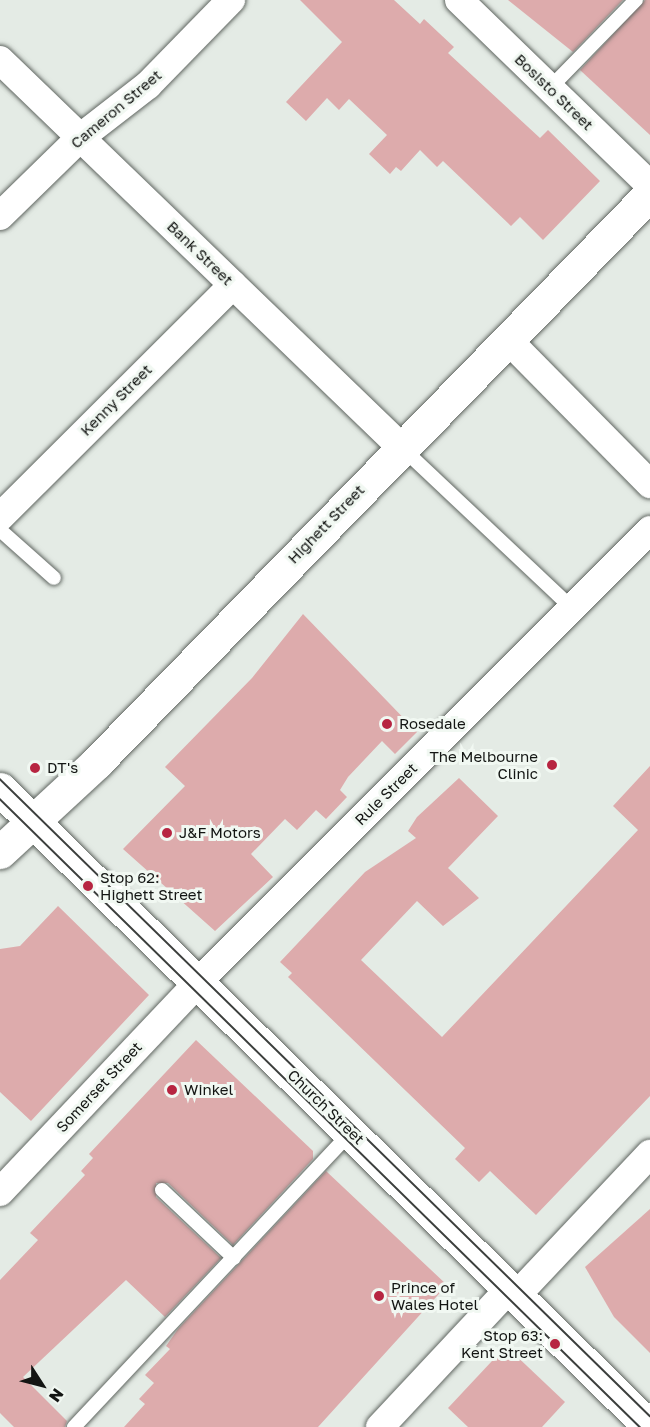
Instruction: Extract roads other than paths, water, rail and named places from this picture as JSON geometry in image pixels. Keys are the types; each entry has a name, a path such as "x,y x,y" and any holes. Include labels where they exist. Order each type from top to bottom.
{"street":[{"name":"Cameron Street","path":"0,216 81,137 148,85 231,0"},
{"name":"Bosisto Street","path":"459,0 650,185"},
{"name":"Bank Street","path":"0,60 400,446"},
{"name":"Highett Street","path":"0,852 34,822 400,446 650,194"},
{"name":"Kenny Street","path":"0,517 233,285"},
{"path":"507,339 650,484"},
{"name":"Rule Street","path":"198,982 650,530"},
{"name":"Church Street","path":"0,789 650,1427"},
{"name":"Somerset Street","path":"0,1192 198,982"},
{"path":"380,1427 650,1154"}],"lane":[{"path":"550,88 636,0"},
{"path":"400,446 572,608"},
{"path":"0,530 54,578"},
{"path":"74,1427 352,1132"},
{"path":"162,1190 234,1258"}],"tram line":[{"path":"0,779 650,1416"},
{"path":"0,799 640,1427"}],"place":[{"name":"Rosedale","path":"387,724"},
{"name":"The Melbourne Clinic","path":"552,765"},
{"name":"DT's","path":"35,768"},
{"name":"J&F Motors","path":"167,833"},
{"name":"Stop 62: Highett Street","path":"88,886"},
{"name":"Winkel","path":"172,1090"},
{"name":"Prince of Wales Hotel","path":"379,1296"},
{"name":"Stop 63: Kent Street","path":"555,1344"}]}
